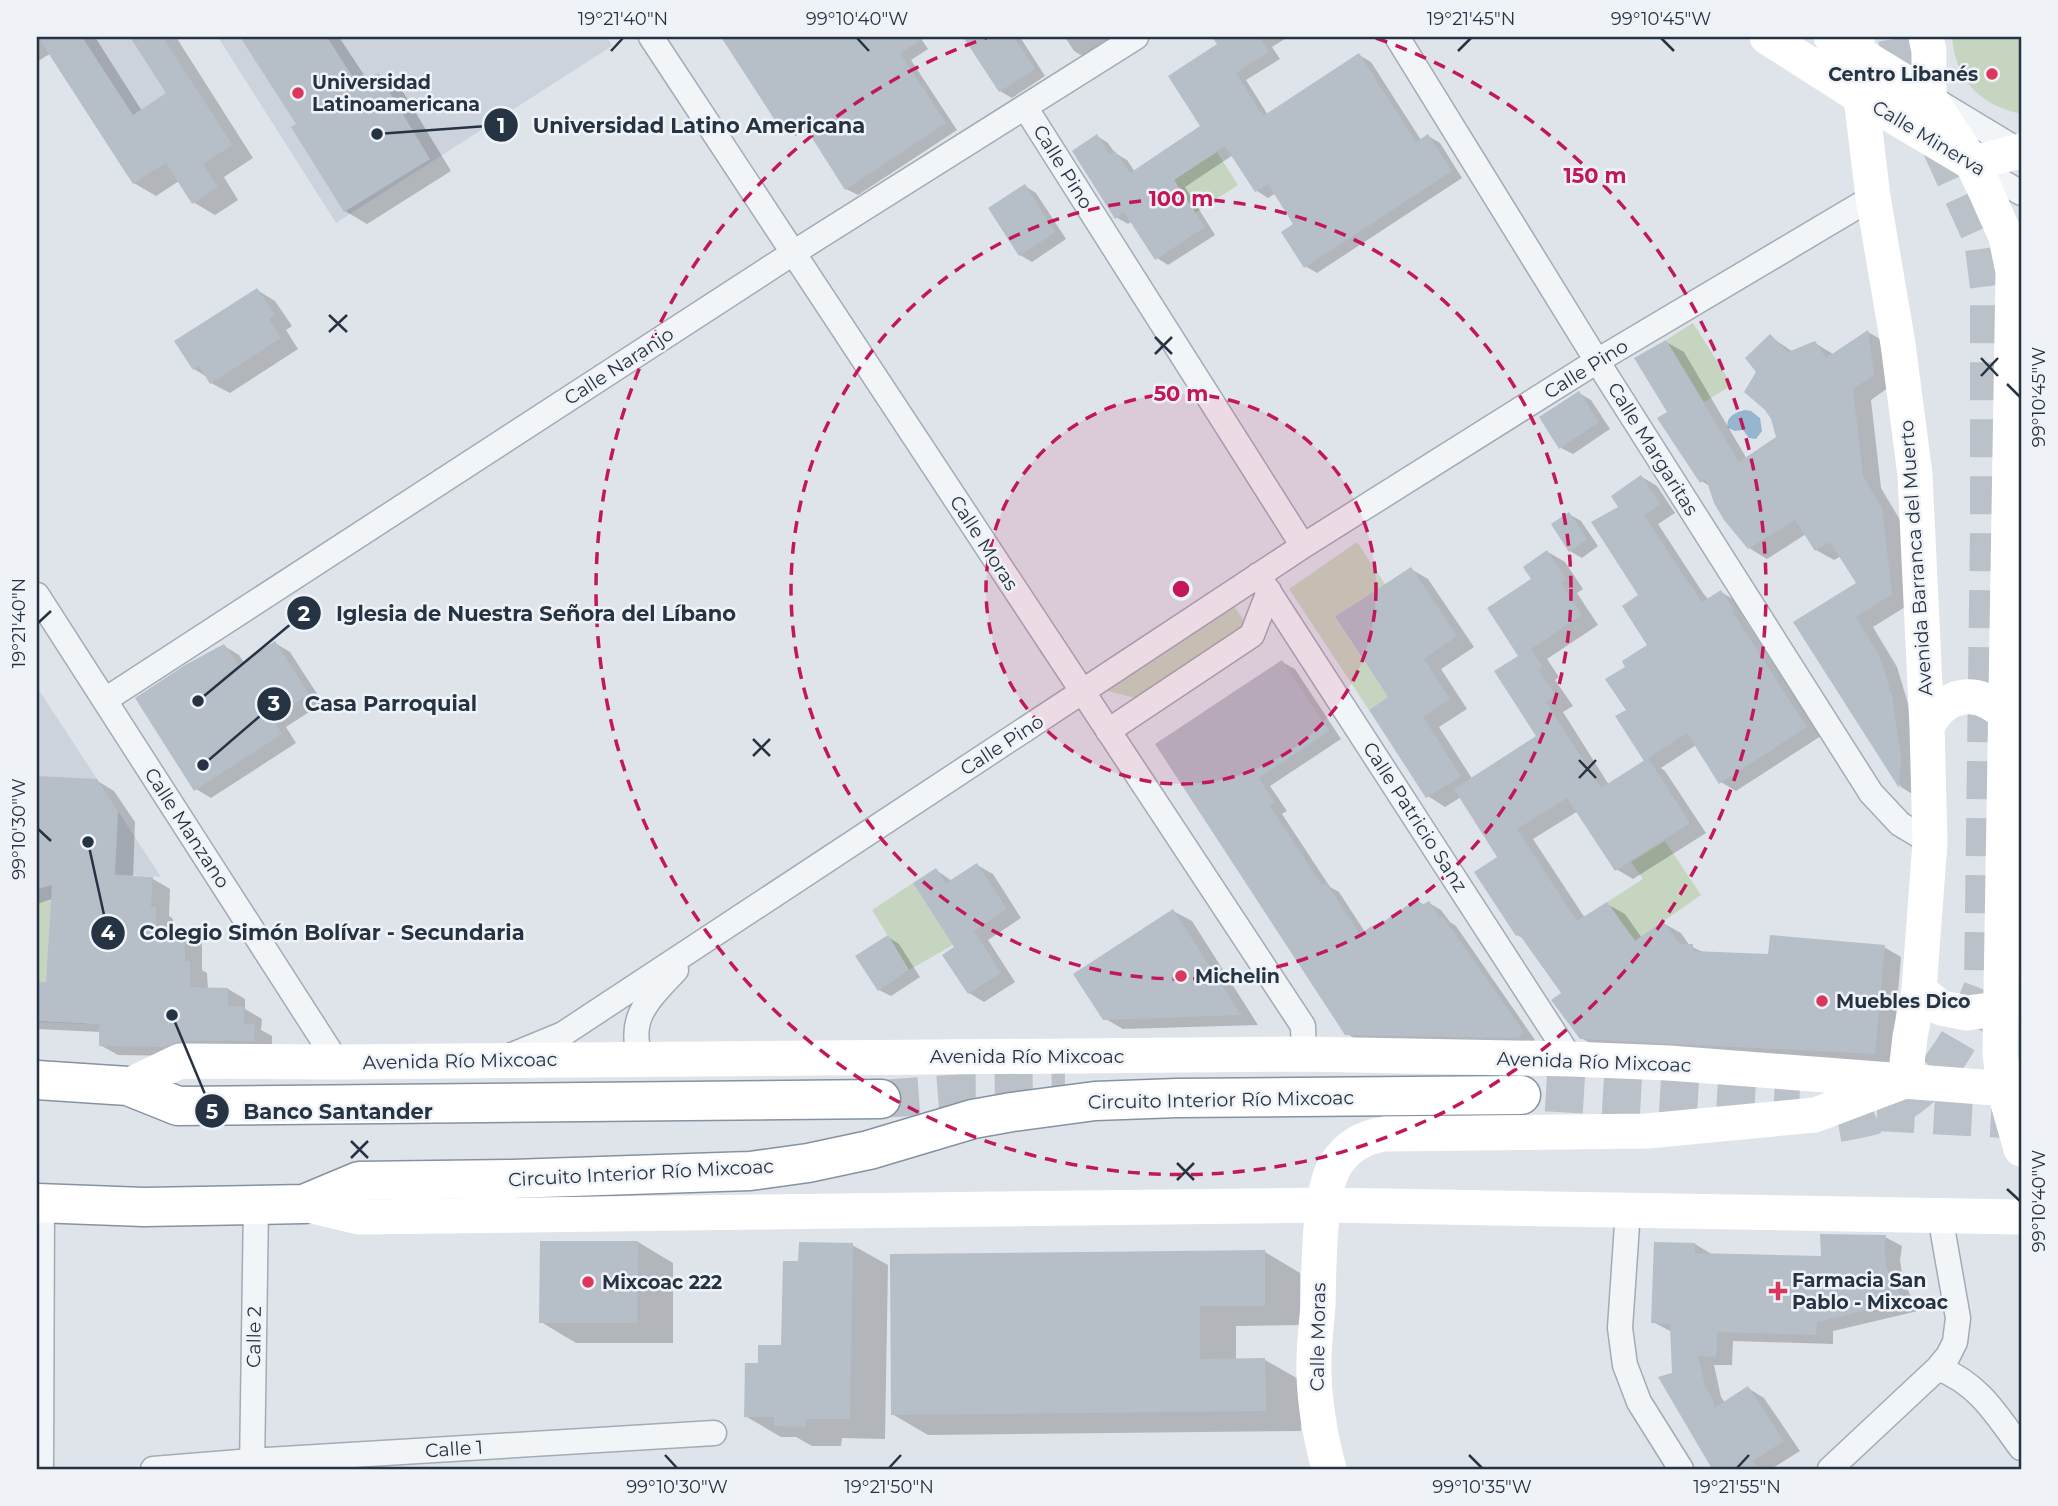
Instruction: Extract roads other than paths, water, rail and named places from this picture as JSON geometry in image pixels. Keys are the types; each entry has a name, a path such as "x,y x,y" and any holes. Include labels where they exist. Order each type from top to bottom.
{"highway":[{"name":"Avenida Río Mixcoac","path":"37,1080 128,1086"},
{"path":"128,1086 178,1106 881,1099"},
{"name":"Circuito Interior Río Mixcoac","path":"304,1204 359,1181 750,1171 808,1163 869,1150 974,1119 1095,1101 1521,1095"},
{"path":"39,1204 144,1207 304,1204"}],"main road":[{"name":"Calle Minerva","path":"1767,37 1972,163"},
{"path":"1926,37 1929,51 1929,97 1972,163 2006,237 2016,295 2014,576 2006,714 2012,831 2000,1053 2013,1090 2021,1149"},
{"name":"Calle Minerva","path":"1848,43 1929,97"},
{"name":"Avenida Barranca del Muerto","path":"1848,43 1861,97 1872,197 1898,344 1915,475 1930,842 1919,990 1905,1081"},
{"path":"1972,163 2021,152"},
{"path":"1927,727 1940,707 1962,697 1986,699 2006,714"},
{"path":"1919,990 1941,1008 1967,1013 1990,1010 2001,1001"},
{"name":"Avenida Río Mixcoac","path":"128,1086 180,1062 1304,1054 1669,1063 2013,1090"},
{"name":"Calle Moras","path":"1329,1469 1322,1440 1314,1374 1322,1230 1327,1184 1336,1162 1355,1144 1378,1135 1647,1131 1815,1115 1905,1081"},
{"path":"304,1204 359,1217 1325,1205 2021,1217"}],"street":[{"name":"Calle Moras","path":"651,37 1303,1026 1304,1054"},
{"name":"Calle Naranjo","path":"105,700 793,253 1136,37"},
{"name":"Calle Margaritas","path":"1397,37 1871,793 1900,824 1930,842"},
{"name":"Calle Minerva","path":"1929,97 2021,152"},
{"name":"Calle Pino","path":"1026,107 1303,546"},
{"name":"Calle Minerva","path":"1972,163 2021,193"},
{"name":"Calle Pino","path":"497,1060 563,1034 1082,692 1264,583 1303,546 1598,361 1872,197"},
{"path":"1108,731 1252,635 1264,583"},
{"name":"Calle Patricio Sanz","path":"1264,583 1571,1059"},
{"name":"Calle Manzano","path":"37,595 337,1062"},
{"name":"Calle Pino","path":"642,1059 636,1044 636,1026 640,1011 700,944"},
{"path":"39,1204 41,1469"},
{"name":"Calle 2","path":"252,1465 256,1205"},
{"path":"1628,1210 1620,1328 1625,1365 1639,1402 1681,1469"},
{"path":"1830,1469 1938,1368 1955,1342 1958,1318 1940,1216"},
{"path":"1938,1368 1962,1379 1983,1396 2021,1448"},
{"name":"Calle 1","path":"153,1469 252,1465 714,1433"}],"water":[{"path":"1745,410 1760,418 1762,431 1756,439 1749,438 1743,430 1728,428 1730,418"}],"tunnel":[{"path":"1838,1123 1879,1113 1903,1102 1919,1090 1934,1075 1958,1042 1983,987 1989,287 1983,240 1900,56 1897,37"},
{"path":"881,1099 962,1093 1065,1092"},
{"path":"1489,1092 1539,1092 1799,1107"},
{"path":"1877,1112 2021,1120"}],"place":[{"name":"Centro Libanés","path":"1992,74"},
{"name":"Universidad Latinoamericana","path":"298,93"},
{"name":"Universidad Latino Americana","path":"377,134"},
{"name":"Iglesia de Nuestra Señora del Líbano","path":"198,701"},
{"name":"Casa Parroquial","path":"203,765"},
{"name":"Colegio Simón Bolívar - Secundaria","path":"88,842"},
{"name":"Michelin","path":"1181,976"},
{"name":"Muebles Dico","path":"1822,1001"},
{"name":"Banco Santander","path":"172,1015"},
{"name":"Mixcoac 222","path":"588,1282"},
{"name":"Farmacia San Pablo - Mixcoac","path":"1778,1291"}]}
